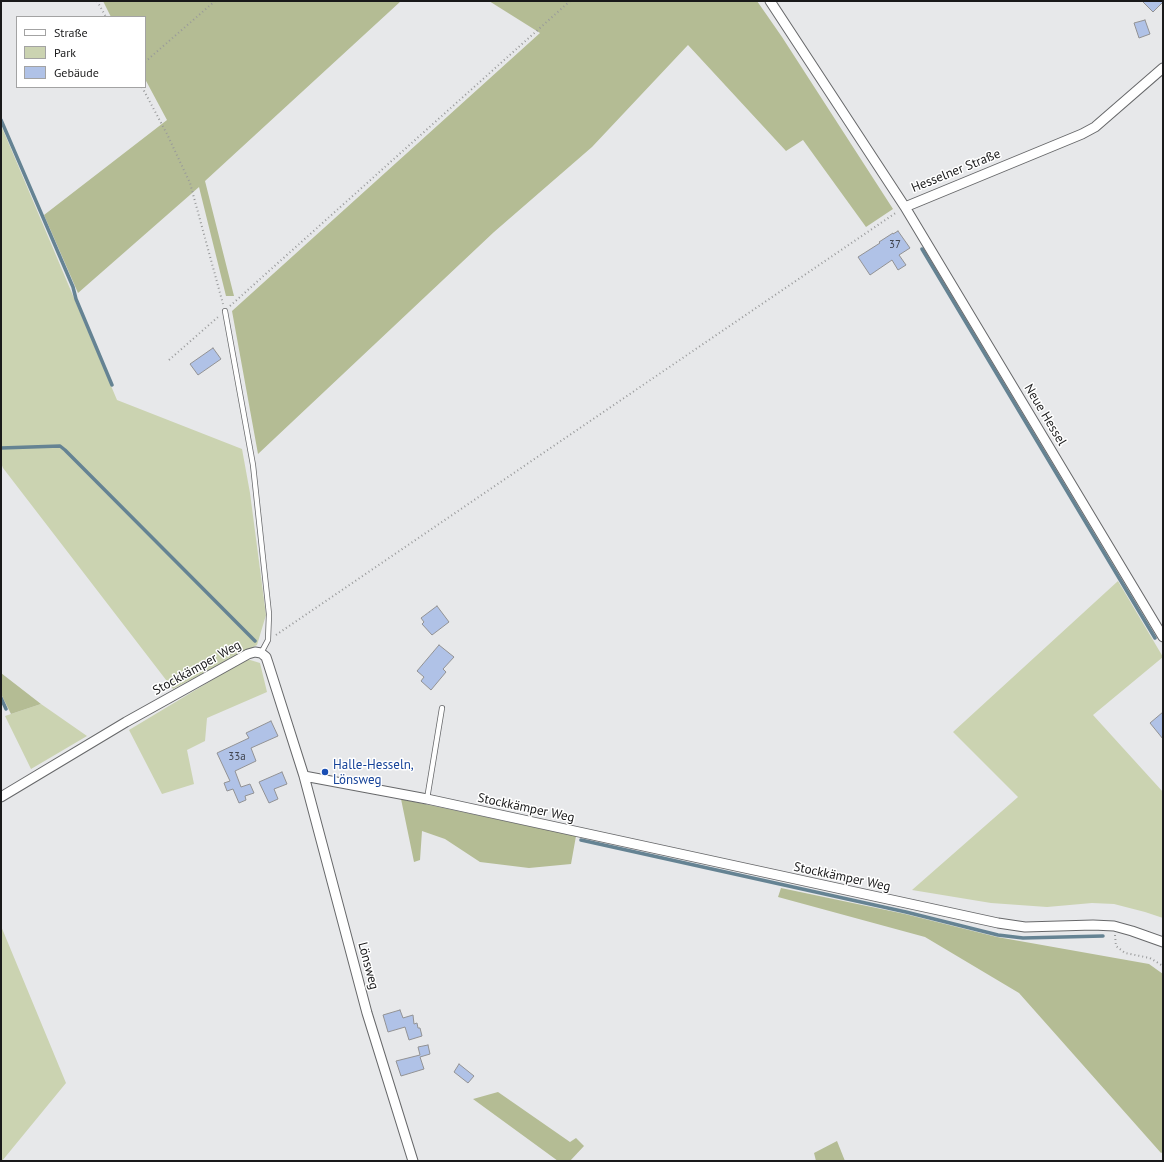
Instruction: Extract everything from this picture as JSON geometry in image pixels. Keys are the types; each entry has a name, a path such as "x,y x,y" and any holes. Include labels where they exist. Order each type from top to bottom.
{"street":[{"name":"Hesselner Straße","path":"770,1 905,207 1082,134 1095,127 1163,68"},
{"name":"Neue Hessel","path":"905,207 1163,637"},
{"name":"Stockkämper Weg","path":"1,797 126,722 248,654 261,652 268,663 304,776 427,799 998,923 1025,927 1093,925 1114,926 1163,942"},
{"name":"Lönsweg","path":"304,776 367,1013 413,1161"}],"lane":[{"path":"224,311 253,465 269,614 268,640 261,652"},
{"path":"427,799 442,708"}],"path":[{"path":"97,1 105,16"},
{"path":"146,61 215,1"},
{"path":"169,360 570,1"},
{"path":"143,88 167,134 190,183 224,311"},
{"path":"268,640 905,207"},
{"path":"1114,926 1116,946 1125,953 1150,958 1163,966"}],"green space":[{"path":"103,1 401,1 205,181 234,296 226,296 199,187 78,293 44,215 167,120 146,81 146,16 110,16"},
{"path":"489,1 757,1 782,37 893,209 866,227 803,140 786,151 688,45 592,147 494,232 258,454 232,311 540,33"},
{"path":"1,125 117,400 242,449 250,493 266,615 257,645 173,689 3,468 1,463"},
{"path":"1118,581 1163,657 1093,715 1163,792 1163,918 1114,904 1092,903 1047,907 991,903 912,890 1018,797 953,732"},
{"path":"247,659 260,663 267,692 207,718 205,741 187,750 194,784 162,794 129,730"},
{"path":"1,673 41,704 11,714 1,694"},
{"path":"41,704 87,736 31,769 5,716"},
{"path":"401,799 576,836 571,864 529,868 480,862 445,839 422,831 420,860 414,862"},
{"path":"781,888 905,914 997,937 1149,964 1163,974 1163,1152 1161,1153 1019,993 925,937 778,897"},
{"path":"1,926 66,1083 2,1161 1,1161"},
{"path":"498,1092 570,1142 576,1138 584,1146 570,1161 558,1161 473,1099"},
{"path":"837,1141 845,1161 816,1161 814,1153"}],"building":[{"path":"1142,1 1163,1 1163,2 1153,12"},
{"path":"1145,20 1150,34 1139,38 1134,23"},
{"path":"898,231 910,248 899,255 906,265 898,270 892,260 870,275 858,257"},
{"path":"213,348 221,359 198,375 190,364"},
{"path":"437,606 449,622 432,635 422,624 424,622 421,618"},
{"path":"439,645 454,657 443,669 446,672 431,690 421,681 424,677 417,671"},
{"path":"1163,712 1163,739 1150,723"},
{"path":"271,721 278,736 251,748 256,761 235,771 241,787 250,784 254,793 245,796 246,800 239,803 233,789 227,791 224,783 230,781 217,753 249,738 246,733"},
{"path":"282,772 287,784 274,789 278,799 269,803 259,782"},
{"path":"400,1010 403,1018 413,1015 414,1024 417,1023 422,1036 409,1040 405,1027 388,1032 383,1015"},
{"path":"428,1045 430,1054 420,1057 424,1069 401,1076 396,1061 420,1055 418,1047"},
{"path":"459,1064 474,1076 468,1083 454,1072"}],"waterway":[{"path":"1,120 73,287 76,299 112,385"},
{"path":"922,249 1155,638"},
{"path":"1,448 60,446 255,641"},
{"path":"1,698 6,709"},
{"path":"581,840 906,912 998,935 1023,938 1103,936"}],"place":[{"name":"Halle-Hesseln, Lönsweg","path":"325,772"}]}
